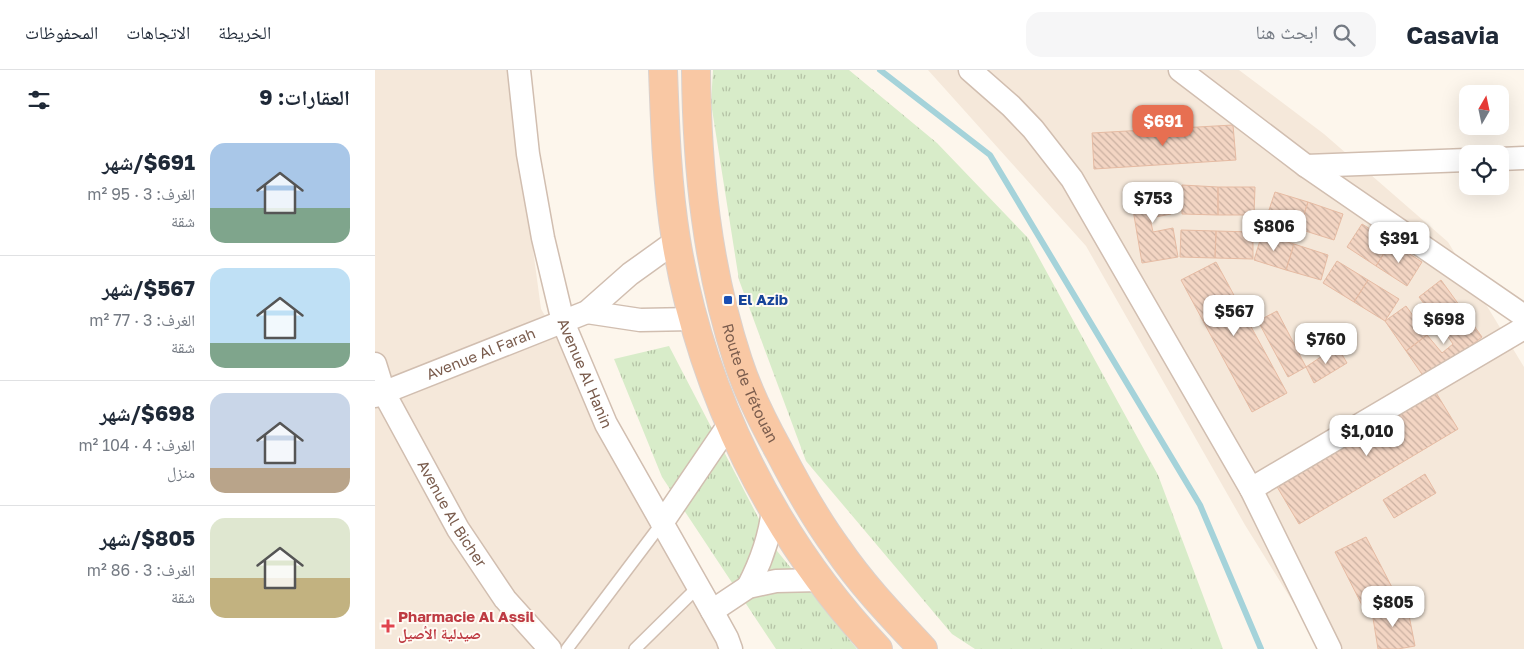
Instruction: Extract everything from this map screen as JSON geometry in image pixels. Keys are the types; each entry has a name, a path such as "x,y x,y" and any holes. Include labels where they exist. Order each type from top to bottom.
{"highway":[{"path":"663,70 665,152 677,240 693,319 729,423 773,509 820,580 878,649"},
{"name":"Route de Tétouan","path":"696,70 697,130 705,216 718,288 739,362 763,422 795,480 837,548 879,602 923,649"}],"street":[{"name":"Avenue Al Hanin","path":"519,70 528,154 543,238 563,322 606,424 699,587 731,649"},
{"path":"970,70 1011,106 1033,129 1072,179 1251,489 1329,649"},
{"path":"1180,70 1306,166 1523,326 1251,489"},
{"path":"1509,159 1524,158"},
{"path":"1306,166 1459,160"},
{"name":"Avenue Al Farah","path":"379,395 587,312 630,274 677,240"},
{"path":"587,312 640,320 693,319"},
{"name":"Avenue Al Bicher","path":"375,364 379,395 458,529 505,599 550,649"},
{"path":"662,523 729,423"},
{"path":"748,587 762,557 771,526 773,509"},
{"path":"712,611 748,587 777,581 820,580"}],"lane":[{"path":"567,649 662,523"},
{"path":"635,649 699,587"}],"shaded area":[{"path":"375,70 509,70 541,309 743,649 375,649"},
{"path":"928,70 1239,70 1324,134 1448,242 1524,367 1524,649 1322,649 1245,525 1086,246"}],"green space":[{"path":"713,70 849,70 937,143 1028,238 1158,475 1223,649 975,649 952,634 806,461 739,280 711,103"},
{"path":"669,346 773,546 857,649 776,649 662,477 614,359"}],"building":[{"path":"1233,125 1236,160 1094,169 1092,133"},
{"path":"1166,185 1171,214 1150,218 1153,232 1173,228 1178,257 1142,263 1130,192"},
{"path":"1182,185 1218,187 1218,215 1182,214"},
{"path":"1218,187 1255,187 1254,215 1218,215"},
{"path":"1275,192 1308,202 1299,229 1266,219"},
{"path":"1308,202 1343,214 1334,240 1299,229"},
{"path":"1362,224 1391,242 1376,266 1347,247"},
{"path":"1181,230 1216,231 1215,258 1180,257"},
{"path":"1216,231 1253,232 1253,259 1215,258"},
{"path":"1262,234 1294,244 1286,270 1254,260"},
{"path":"1391,242 1422,262 1407,286 1376,266"},
{"path":"1294,244 1328,255 1321,280 1286,270"},
{"path":"1337,261 1368,280 1354,302 1323,283"},
{"path":"1216,262 1287,393 1252,412 1181,280"},
{"path":"1368,280 1399,299 1385,321 1354,302"},
{"path":"1441,280 1462,309 1440,325 1419,297"},
{"path":"1406,306 1427,335 1406,351 1385,321"},
{"path":"1462,309 1482,337 1426,380 1406,351 1427,335 1442,353 1453,344 1440,325"},
{"path":"1277,311 1306,367 1288,377 1258,321"},
{"path":"1337,346 1347,363 1314,383 1306,367"},
{"path":"1435,391 1458,429 1299,524 1276,485"},
{"path":"1425,474 1436,493 1394,518 1383,500"},
{"path":"1366,537 1397,597 1366,613 1335,552"},
{"path":"1407,605 1415,646 1398,649 1378,649 1372,612"}],"waterway":[{"path":"880,70 990,155 1200,505 1261,649"}],"place":[{"name":"El Azib","path":"728,300"},
{"name":"Pharmacie Al Assil صيدلية الأصيل","path":"388,626"}]}
